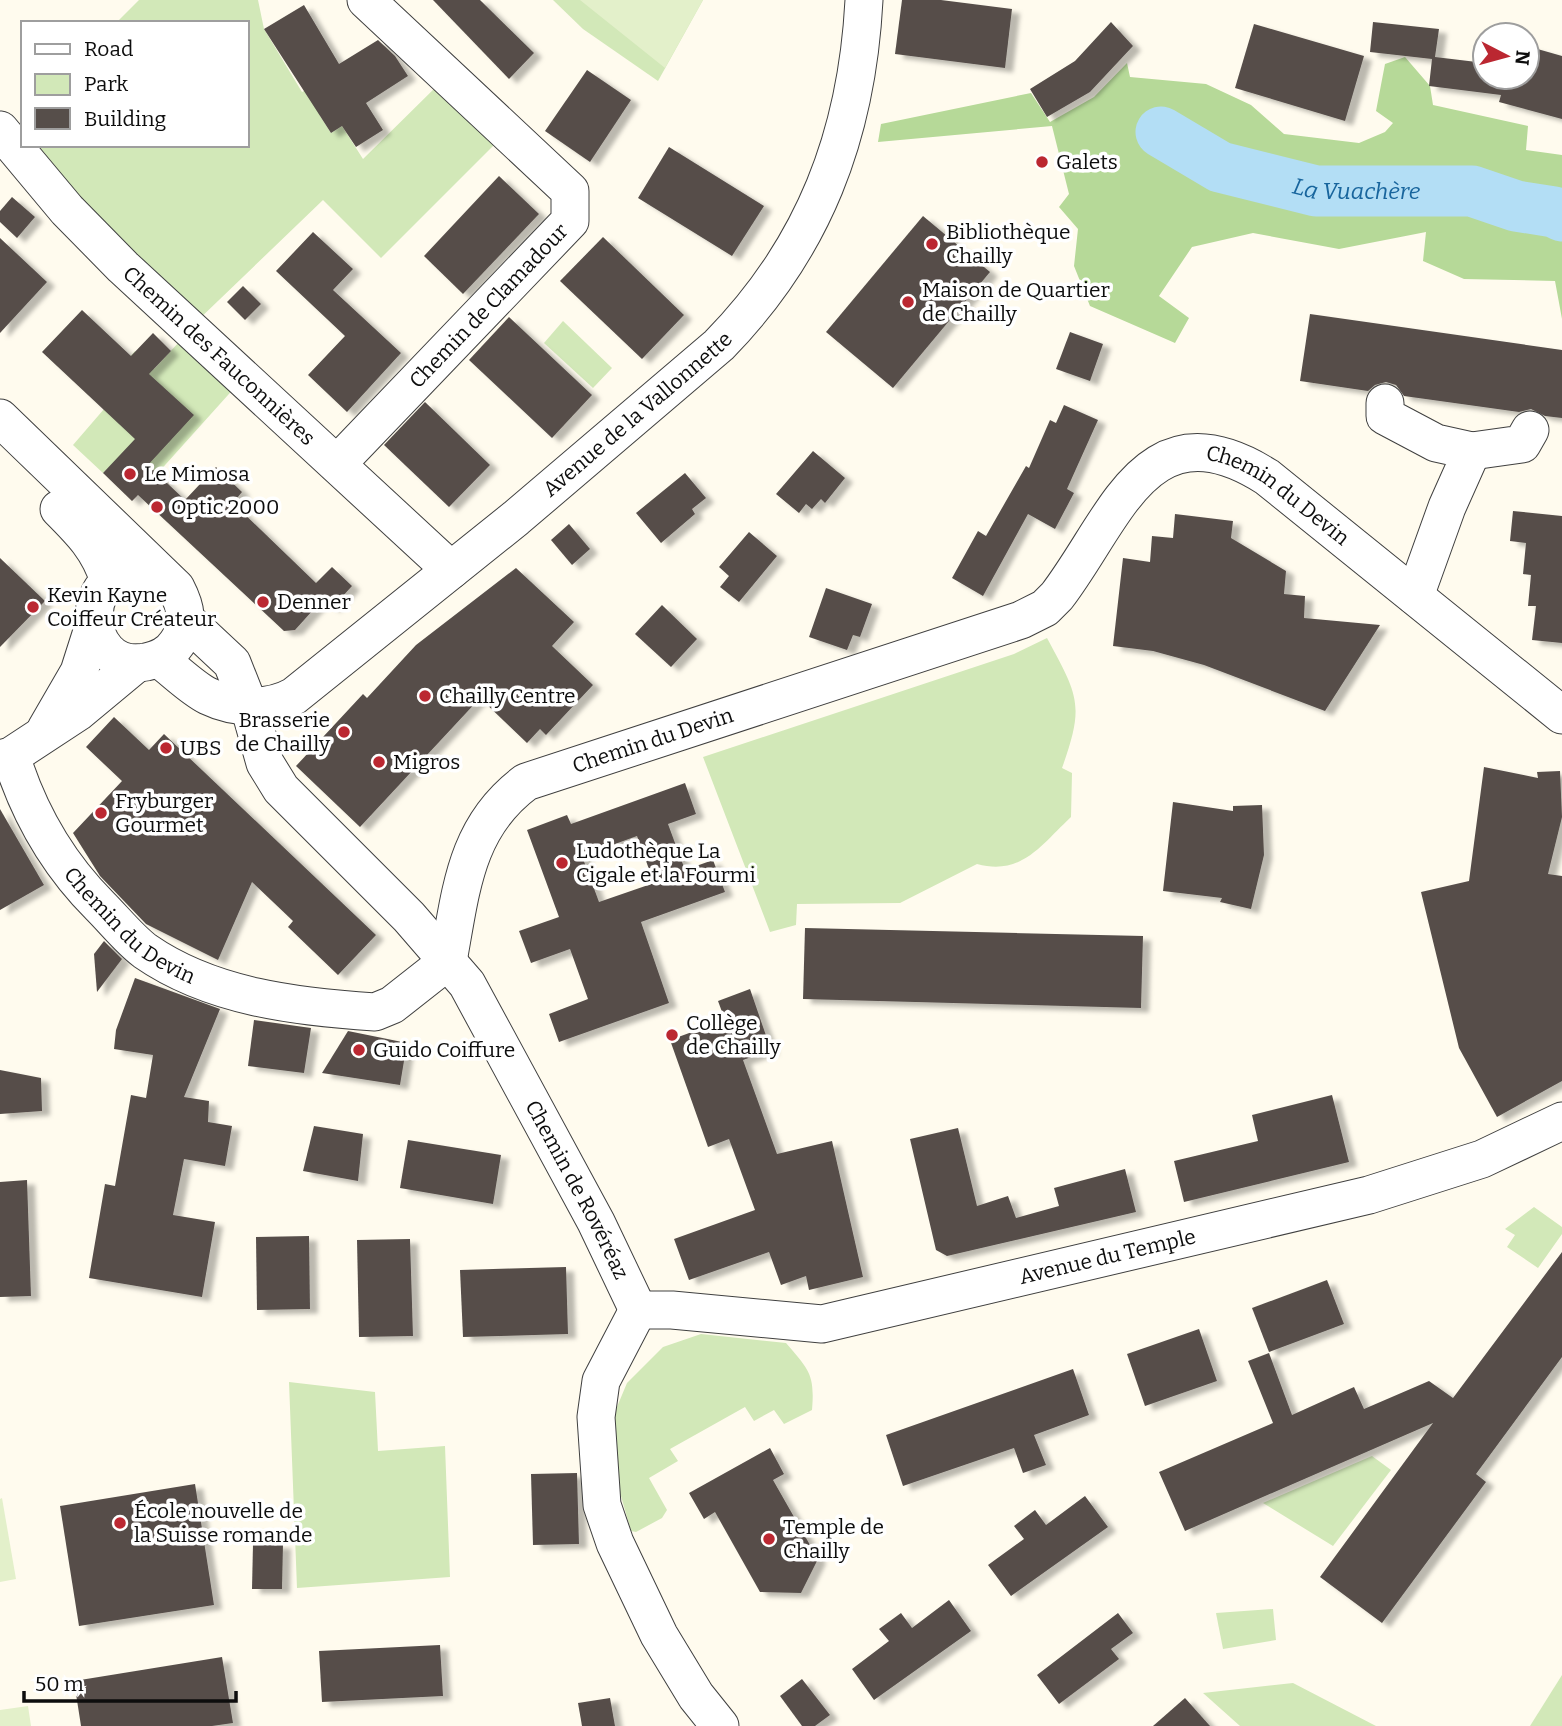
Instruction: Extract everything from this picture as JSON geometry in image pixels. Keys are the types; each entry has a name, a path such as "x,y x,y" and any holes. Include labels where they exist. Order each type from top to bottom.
{"street":[{"name":"Chemin de Clamadour","path":"337,464 570,221 570,191 366,0"},
{"name":"Avenue de la Vallonnette","path":"249,706 266,707 294,696 452,570 680,381 747,316 792,253 820,202 854,94 864,0"},
{"name":"Chemin des Fauconnières","path":"0,130 67,210 123,267 452,570"},
{"path":"1385,403 1385,416 1436,443 1472,451 1522,444 1530,430"},
{"path":"0,418 176,588 184,603 186,620 182,635 172,650 148,661 78,712 6,757"},
{"path":"1436,443 1447,507"},
{"path":"1415,596 1447,507 1472,451"},
{"path":"0,452 90,539 102,558 109,581"},
{"name":"Chemin du Devin","path":"6,757 56,856 144,950 213,985 260,998 375,1012 391,1005 448,961 470,855 486,822 497,807 526,782 970,639 1045,608 1070,579 1140,477 1160,461 1178,454 1197,452 1235,460 1267,477 1562,715"},
{"path":"164,577 144,570 123,573 109,581 97,597 93,611 94,625 100,641 112,655 148,661 207,696 249,706"},
{"name":"Chemin de Rovéréaz","path":"186,620 232,663 249,706 265,763 281,789 448,961 484,1010 596,1222 638,1310"},
{"path":"44,733 79,672 94,625"},
{"name":"Avenue du Temple","path":"638,1310 672,1310 822,1324 1369,1195 1482,1159 1562,1121"},
{"path":"638,1310 601,1381 596,1417 602,1505 615,1543 659,1635 696,1696 720,1726"}],"green space":[{"path":"139,0 258,0 264,29 302,92 311,87 320,116 331,133 342,126 363,159 441,82 499,140 381,258 323,200 194,324 28,147 248,147 248,21 118,21"},
{"path":"553,0 703,0 658,81 583,29"},
{"path":"580,0 703,0 665,68"},
{"path":"1405,57 1430,86 1433,105 1528,126 1526,150 1562,155 1562,319 1555,281 1464,279 1423,261 1426,232 1339,249 1253,233 1192,247 1159,296 1189,318 1175,343 1090,306 1074,266 1078,229 1059,207 1069,194 1052,126 878,142 881,124 1031,93 1050,122 1094,97 1127,63 1130,77 1206,84 1251,105 1284,134 1359,143 1385,132 1393,123 1376,111 1385,64"},
{"path":"563,321 612,368 593,388 544,343"},
{"path":"180,341 237,385 157,474 110,466 103,473 73,445 117,394 107,383 135,351 154,369"},
{"path":"1047,638 1066,674 1075,701 1074,729 1062,768 1072,773 1071,817 1030,856 1019,862 993,867 977,864 900,903 797,904 796,925 770,932 703,757 1014,654"},
{"path":"1534,1207 1562,1227 1562,1234 1538,1268 1507,1247 1515,1235 1505,1229"},
{"path":"701,1334 786,1343 809,1373 812,1410 784,1424 774,1410 754,1421 745,1407 670,1449 678,1461 649,1478 667,1510 662,1518 636,1532 631,1531 619,1489 614,1414 627,1383 663,1347"},
{"path":"289,1382 375,1392 378,1451 445,1446 450,1577 297,1588"},
{"path":"1372,1456 1391,1470 1333,1546 1263,1503"},
{"path":"2,1498 16,1579 0,1582 0,1499"},
{"path":"1273,1609 1276,1640 1223,1649 1216,1613"},
{"path":"1562,1675 1562,1726 1530,1726"},
{"path":"1293,1683 1376,1726 1240,1726 1203,1693"},
{"path":"28,1706 31,1726 0,1726 0,1710"}],"building":[{"path":"433,0 480,0 534,53 509,79"},
{"path":"902,0 941,0 1012,9 1005,68 895,54"},
{"path":"304,5 339,64 378,40 395,56 408,76 366,103 383,130 356,147 342,126 331,133 264,29"},
{"path":"1111,22 1133,46 1090,92 1047,117 1030,89 1075,61"},
{"path":"1373,22 1439,29 1435,57 1471,61 1471,91 1541,91 1541,50 1562,56 1562,119 1499,102 1501,95 1429,86 1432,59 1370,52"},
{"path":"1254,24 1364,56 1345,121 1235,88"},
{"path":"587,70 631,100 590,162 545,131"},
{"path":"669,147 764,206 732,256 638,198"},
{"path":"499,176 539,214 463,294 424,256"},
{"path":"12,197 35,217 17,238 0,222 0,211"},
{"name":"Maison de Quartier de Chailly","path":"923,216 990,272 893,388 826,332"},
{"path":"313,232 353,269 333,290 401,353 347,412 308,375 345,336 276,271"},
{"path":"603,237 684,315 642,359 560,281"},
{"path":"0,238 47,282 0,333"},
{"path":"243,286 261,304 245,320 227,302"},
{"path":"82,310 131,356 153,333 171,351 149,374 194,415 148,465 185,500 216,467 242,492 233,503 316,583 332,567 352,586 332,608 323,599 295,630 284,631 138,495 132,501 103,473 135,439 42,352"},
{"path":"1310,314 1562,350 1562,418 1545,416 1531,409 1519,412 1404,396 1396,385 1386,382 1375,385 1368,391 1300,381"},
{"path":"509,317 592,395 552,438 469,360"},
{"path":"1070,332 1103,344 1090,381 1056,369"},
{"path":"425,402 490,465 449,507 384,445"},
{"path":"1064,405 1098,420 1067,489 1074,493 1055,529 1028,514 983,596 952,578 978,531 986,536 1026,466 1029,468 1050,420 1056,423"},
{"path":"813,451 845,478 825,503 821,499 812,509 806,504 799,513 776,494"},
{"path":"685,473 706,498 692,509 695,514 661,543 636,513"},
{"path":"1513,511 1562,516 1562,643 1532,640 1536,606 1528,606 1531,575 1523,574 1526,543 1510,541"},
{"path":"1175,514 1233,521 1231,538 1286,571 1284,594 1305,596 1304,618 1380,625 1325,711 1204,665 1153,651 1113,646 1123,558 1150,562 1152,536 1173,538"},
{"path":"569,524 590,549 572,565 551,540"},
{"path":"749,532 777,556 739,602 720,587 729,576 719,567"},
{"path":"0,558 45,601 0,647"},
{"name":"Chailly Centre","path":"516,568 574,622 552,646 593,685 546,735 540,729 527,743 480,698 360,827 296,766 363,694 367,698 416,645"},
{"path":"826,588 872,604 860,637 853,635 847,650 809,637"},
{"path":"662,605 697,639 671,667 635,634"},
{"path":"114,717 149,750 164,734 376,935 338,975 288,927 293,921 252,882 218,960 146,924 100,876 73,833 122,781 86,747"},
{"path":"1484,767 1538,778 1537,772 1560,771 1562,817 1548,874 1562,876 1562,1081 1497,1117 1459,1048 1421,892 1469,881"},
{"path":"685,783 696,814 668,824 685,870 713,860 725,892 641,922 669,1003 559,1042 549,1014 588,999 570,949 531,963 519,931 559,917 527,830 567,815 571,824","holes":["637,836 654,883 599,902 582,856"]},
{"path":"1173,802 1233,811 1233,806 1262,805 1264,855 1251,909 1220,902 1222,898 1163,891"},
{"path":"0,809 44,885 0,910"},
{"path":"805,928 1143,936 1141,1008 803,999"},
{"path":"104,941 122,959 97,992 94,954"},
{"path":"135,978 220,1009 184,1097 209,1101 208,1122 232,1126 225,1166 184,1159 173,1215 215,1222 202,1297 89,1278 105,1184 115,1186 131,1095 146,1098 153,1055 114,1049 116,1030"},
{"path":"750,989 771,1050 743,1060 777,1154 832,1141 863,1277 809,1290 806,1276 781,1285 769,1252 689,1280 674,1239 755,1210 729,1139 708,1147 670,1040 725,1020 718,1001"},
{"path":"254,1020 311,1028 304,1073 248,1066"},
{"path":"348,1031 407,1043 400,1085 322,1073"},
{"path":"0,1070 41,1078 42,1111 0,1114"},
{"path":"1332,1095 1349,1162 1184,1202 1174,1161 1258,1141 1252,1115"},
{"path":"314,1126 363,1134 358,1181 303,1171"},
{"path":"958,1128 977,1206 1008,1196 1016,1218 1059,1206 1054,1188 1125,1169 1136,1212 947,1256 936,1250 910,1139"},
{"path":"408,1140 501,1155 493,1204 400,1188"},
{"path":"27,1180 31,1296 0,1297 0,1182"},
{"path":"309,1236 310,1309 257,1310 256,1237"},
{"path":"410,1239 413,1336 359,1337 357,1240"},
{"path":"1562,1252 1562,1357 1476,1474 1486,1482 1382,1623 1320,1577 1433,1423 1185,1531 1159,1472 1273,1423 1248,1361 1269,1353 1292,1415 1354,1387 1364,1409 1429,1381 1453,1398"},
{"path":"566,1267 568,1334 463,1337 460,1270"},
{"path":"1327,1280 1344,1324 1269,1352 1252,1308"},
{"path":"1199,1329 1217,1381 1145,1406 1127,1354"},
{"path":"1073,1369 1089,1415 1034,1435 1046,1465 1023,1473 1014,1448 903,1486 886,1435"},
{"name":"Temple de Chailly","path":"770,1448 784,1474 773,1480 818,1559 801,1593 760,1592 715,1512 704,1519 689,1493"},
{"path":"577,1473 579,1544 533,1545 531,1474"},
{"path":"195,1484 214,1605 79,1626 60,1506"},
{"path":"1085,1496 1108,1527 1011,1596 988,1565 1024,1539 1014,1526 1035,1510 1046,1525"},
{"path":"253,1544 283,1544 282,1589 252,1589"},
{"path":"949,1600 971,1631 874,1700 852,1669 889,1641 879,1629 901,1613 912,1628"},
{"path":"1118,1613 1133,1633 1111,1649 1119,1659 1059,1704 1037,1675"},
{"path":"440,1645 443,1696 322,1702 319,1651"},
{"path":"222,1657 233,1723 212,1726 81,1726 74,1681"},
{"path":"802,1679 830,1715 815,1726 802,1726 780,1696"},
{"path":"610,1698 615,1726 582,1726 578,1703"},
{"path":"1185,1698 1210,1726 1153,1726"}],"waterway":[{"name":"La Vuachère","path":"1161,132 1220,167 1316,191 1472,191 1516,206 1554,212 1562,216"}],"place":[{"name":"Galets","path":"1042,162"},
{"name":"Bibliothèque Chailly","path":"932,244"},
{"name":"Maison de Quartier de Chailly","path":"908,302"},
{"name":"Le Mimosa","path":"130,474"},
{"name":"Optic 2000","path":"157,507"},
{"name":"Denner","path":"263,602"},
{"name":"Kevin Kayne Coiffeur Créateur","path":"33,607"},
{"name":"Chailly Centre","path":"425,696"},
{"name":"Brasserie de Chailly","path":"344,732"},
{"name":"UBS","path":"166,748"},
{"name":"Migros","path":"379,762"},
{"name":"Fryburger Gourmet","path":"101,813"},
{"name":"Ludothèque La Cigale et la Fourmi","path":"562,863"},
{"name":"Collège de Chailly","path":"672,1035"},
{"name":"Guido Coiffure","path":"359,1050"},
{"name":"École nouvelle de la Suisse romande","path":"120,1523"},
{"name":"Temple de Chailly","path":"769,1539"}]}
